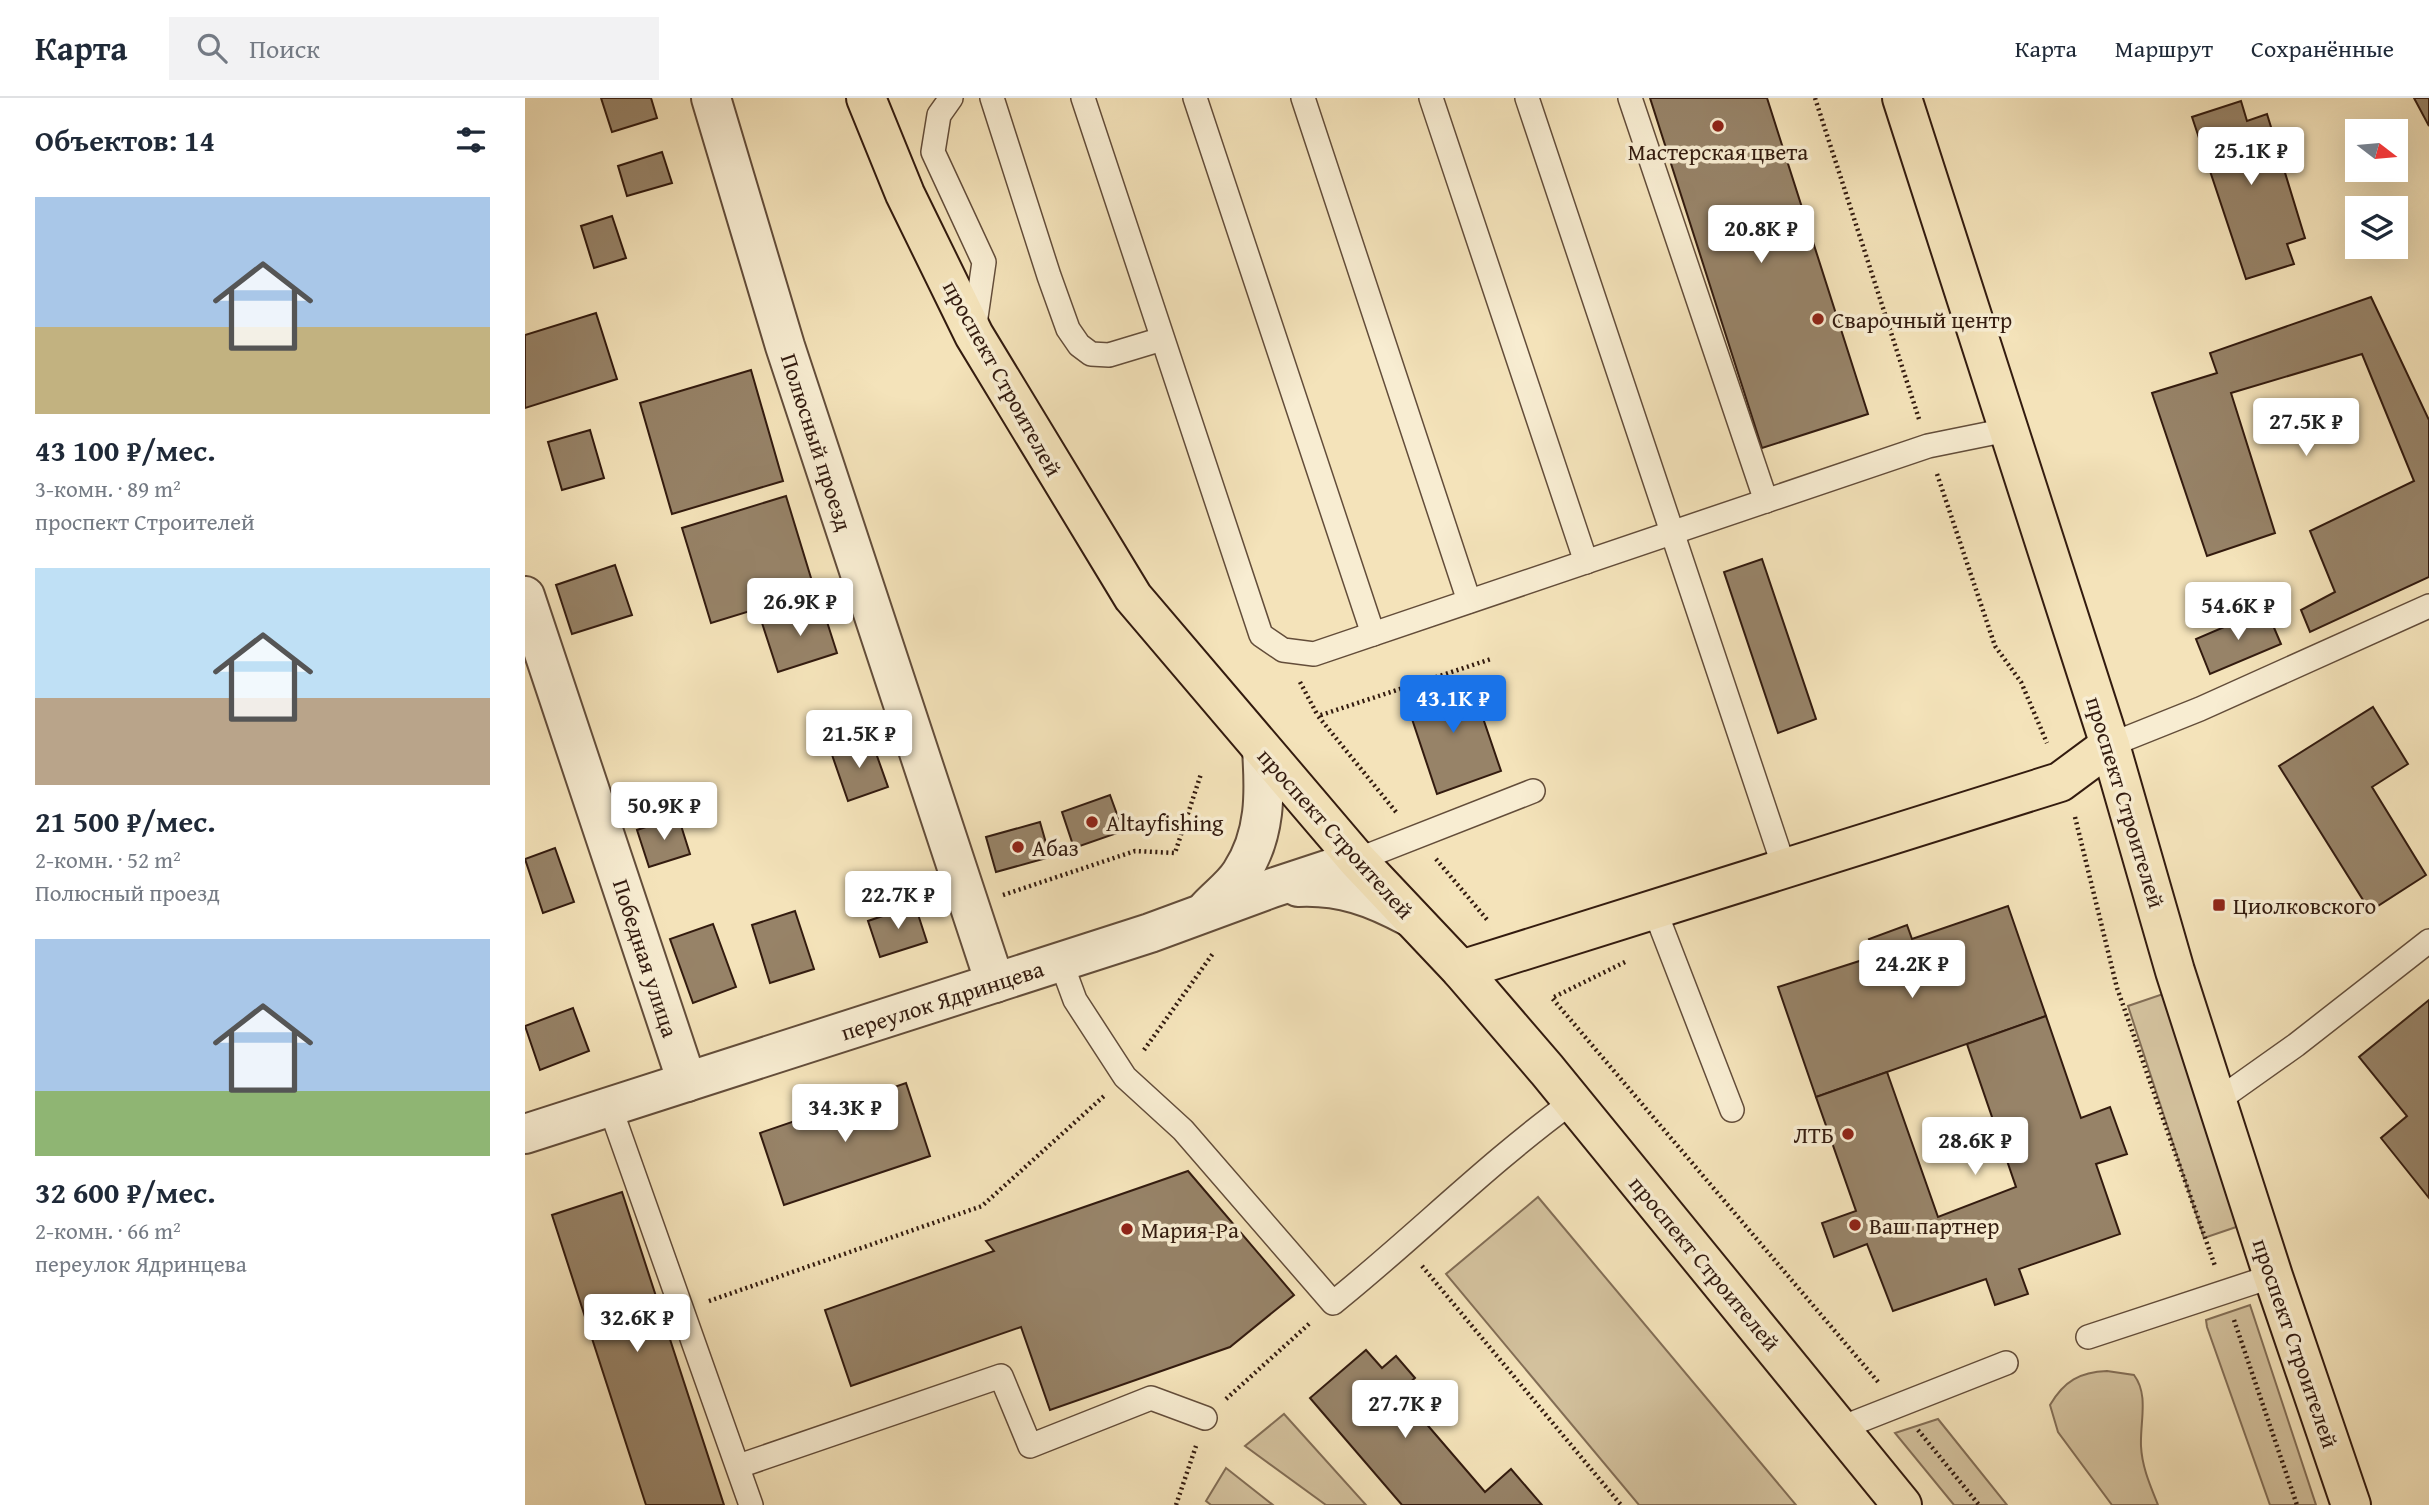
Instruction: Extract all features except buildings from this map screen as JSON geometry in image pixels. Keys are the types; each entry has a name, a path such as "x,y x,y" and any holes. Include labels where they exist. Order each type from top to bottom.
{"main road":[{"name":"проспект Строителей","path":"866,98 905,194 974,335 1133,597 1357,860 1461,970 1902,1505"},
{"name":"проспект Строителей","path":"1902,98 2110,744 2175,971 2273,1276 2351,1505"},
{"path":"1461,970 2060,782 2110,744"}],"street":[{"name":"Полюсный проезд","path":"711,98 785,346 995,983"},
{"name":"Победная улица","path":"525,596 687,1082"},
{"path":"1201,916 1241,873 1259,834 1265,798 1262,750"},
{"name":"переулок Ядринцева","path":"527,1126 610,1107 1201,916 1272,888 1357,860"},
{"path":"1272,888 1338,888 1373,897 1412,918"}],"lane":[{"path":"951,98 939,115 933,152 984,262 974,335"},
{"path":"992,98 1068,330 1079,345 1091,354 1109,355 1162,339"},
{"path":"1083,98 1261,635 1283,650 1314,654 1928,446 2007,430"},
{"path":"1195,98 1373,634"},
{"path":"1303,98 1469,601"},
{"path":"1431,98 1586,562"},
{"path":"1528,98 1785,870"},
{"path":"1630,98 1766,501"},
{"path":"2110,744 2200,709 2429,606"},
{"path":"1357,860 1533,791"},
{"path":"1655,911 1732,1110"},
{"path":"2217,1101 2296,1045 2429,942"},
{"path":"1061,962 1075,1000 1125,1077 1183,1130 1333,1303 1404,1246 1532,1131 1572,1102"},
{"path":"610,1107 751,1505"},
{"path":"2088,1336 2273,1276"},
{"path":"1841,1428 2006,1363"},
{"path":"739,1466 1002,1376 1030,1446 1151,1398 1205,1418"}],"path":[{"path":"1815,98 1996,646 2021,682 2074,812 2117,988 2297,1505"},
{"path":"1491,659 1318,716 1492,925"},
{"path":"969,906 1135,851 1175,853 1201,774"},
{"path":"684,1310 982,1206 1125,1077 1215,951"},
{"path":"1552,998 1979,1505"},
{"path":"1404,1246 1444,1289 1621,1505"},
{"path":"1176,1505 1205,1418 1333,1303"}],"shaded area":[{"path":"2166,993 2242,1225 2204,1238 2128,1006"},
{"path":"1538,1197 1796,1505 1639,1505 1446,1274"},
{"path":"2250,1305 2316,1505 2270,1505 2207,1327 2206,1320"},
{"path":"2107,1371 2134,1375 2139,1383 2143,1400 2142,1454 2158,1505 2112,1505 2058,1432 2050,1405 2055,1397 2074,1379 2089,1373"},
{"path":"1284,1414 1366,1505 1326,1505 1245,1446"},
{"path":"1938,1419 2007,1505 1954,1505 1895,1433"},
{"path":"1226,1468 1273,1505 1211,1505 1206,1501"}],"place":[{"name":"Мастерская цвета","path":"1718,126"},
{"name":"Сварочный центр","path":"1818,319"},
{"name":"Altayfishing","path":"1092,822"},
{"name":"Абаз","path":"1018,847"},
{"name":"Циолковского","path":"2219,905"},
{"name":"ЛТБ","path":"1848,1134"},
{"name":"Ваш партнер","path":"1855,1225"},
{"name":"Мария-Ра","path":"1127,1229"}]}
